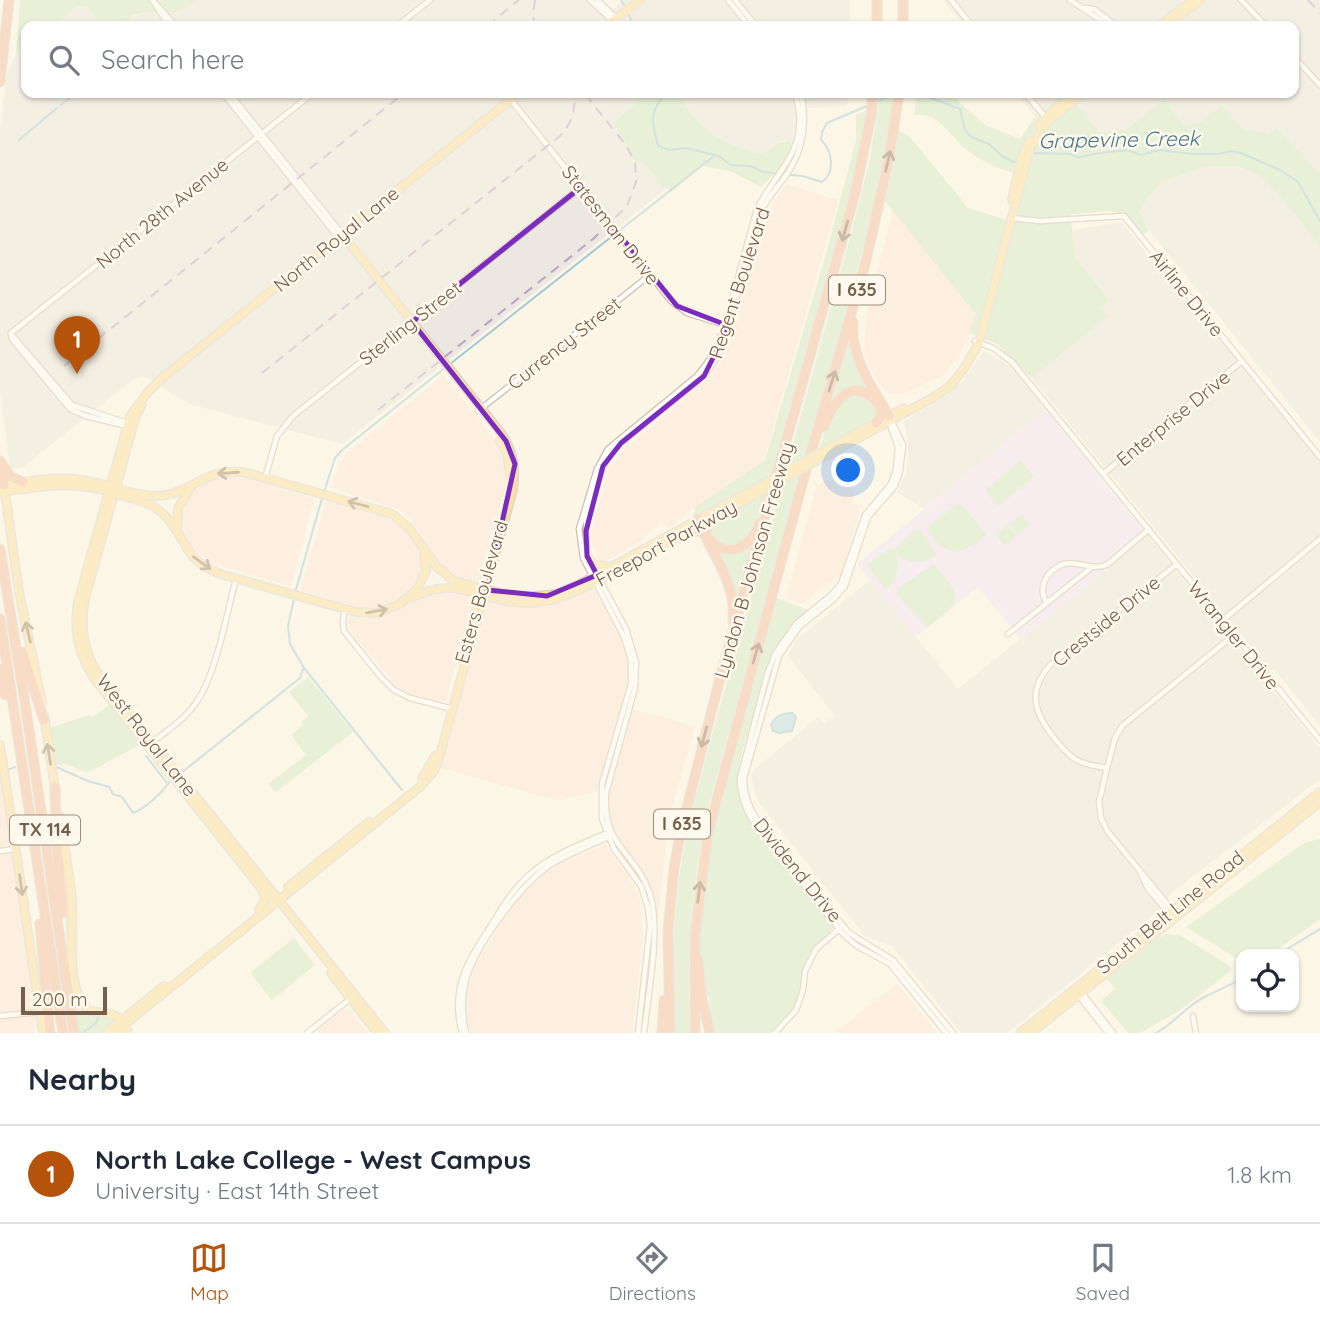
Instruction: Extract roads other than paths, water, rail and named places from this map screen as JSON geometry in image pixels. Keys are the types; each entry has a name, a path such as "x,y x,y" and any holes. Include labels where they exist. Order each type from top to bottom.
{"highway":[{"path":"0,82 9,0"},
{"path":"877,0 877,21"},
{"path":"903,0 903,21"},
{"name":"Lyndon B Johnson Freeway","path":"670,1033 668,932 674,868 691,788 854,198 873,98"},
{"name":"Lyndon B Johnson Freeway","path":"695,1033 695,935 704,853 712,810 866,261 890,153 898,98"},
{"path":"866,261 853,322 853,339 860,363 889,419"},
{"path":"806,470 830,411 838,399 851,392 861,393 890,411 898,411"},
{"path":"876,423 882,407"},
{"path":"701,526 715,544 726,549 741,548 750,542 758,528 787,442"},
{"path":"0,461 11,477 23,485"},
{"path":"0,461 2,489"},
{"path":"688,531 700,531 701,526 708,523 712,517"},
{"path":"701,526 729,583 734,603 722,671"},
{"name":"TX 114","path":"0,549 74,1033"},
{"path":"0,572 68,1033"},
{"path":"12,614 16,620 19,645 44,720"},
{"name":"TX 114","path":"0,619 63,1033"},
{"path":"0,669 13,736 17,741"},
{"path":"54,787 64,956"},
{"path":"41,898 38,908 50,1033"},
{"path":"695,935 702,999 709,1033"},
{"path":"662,1033 664,1002 670,982"}],"main road":[{"path":"614,20 640,0"},
{"path":"1166,21 1193,0"},
{"path":"1173,21 1200,0"},
{"name":"Freeport Parkway","path":"712,517 889,419 934,398 962,373 977,342 1031,141 1069,98"},
{"name":"Freeport Parkway","path":"1047,120 1076,98"},
{"name":"North Royal Lane","path":"113,490 116,469 131,426 154,386 511,99"},
{"name":"Esters Boulevard","path":"106,1033 421,786 434,771 484,592 509,492 510,471 504,446 480,410 340,235"},
{"name":"Freeport Parkway","path":"828,452 945,387"},
{"name":"West Royal Lane","path":"131,426 77,610 81,641 113,698 327,962 377,1033"},
{"path":"116,469 107,478 97,482 52,482 2,489 8,508 19,593 34,657 72,901 71,945 77,994 80,1003 90,1011 106,1012 120,1020 128,1033"},
{"name":"Freeport Parkway","path":"193,484 209,475 237,471 392,514 409,528 437,567 450,579 505,602 527,604 564,597 688,531"},
{"path":"52,482 160,496 193,484"},
{"path":"97,482 158,508 185,548 200,563 216,572 345,609"},
{"path":"178,534 178,508 193,484"},
{"path":"8,508 23,485"},
{"name":"Freeport Parkway","path":"345,609 364,613 379,612 444,588 514,597 547,596 596,579 613,566 701,526 759,489"},
{"path":"407,600 426,572 422,547"},
{"path":"587,557 598,566 613,566"},
{"path":"527,604 547,596"},
{"name":"West Royal Lane","path":"150,744 261,888 276,899"},
{"path":"0,745 43,1033"},
{"name":"South Belt Line Road","path":"1020,1033 1078,991 1173,915 1320,792"},
{"name":"South Belt Line Road","path":"1235,865 1320,802"},
{"path":"259,910 265,899 261,888"},
{"name":"Esters Boulevard","path":"114,1033 120,1020 276,899"},
{"name":"South Belt Line Road","path":"1031,1033 1078,991"},
{"name":"West Royal Lane","path":"352,997 385,1033"}],"street":[{"path":"403,21 430,0"},
{"path":"590,0 614,20"},
{"path":"597,0 614,20"},
{"path":"728,0 745,21"},
{"path":"735,0 752,21"},
{"path":"951,0 968,21"},
{"path":"1070,0 1103,21"},
{"path":"1241,0 1261,21"},
{"path":"154,2 167,21"},
{"path":"154,2 171,21"},
{"path":"1085,8 1094,9 1110,21"},
{"path":"1299,62 1320,85"},
{"name":"Esters Boulevard","path":"227,98 260,135"},
{"name":"Esters Boulevard","path":"233,98 340,235"},
{"name":"North 28th Avenue","path":"131,426 72,405 11,333 307,98"},
{"name":"Regent Boulevard","path":"596,579 587,557 586,518 606,461 621,443 704,376 721,351 761,211 795,155 799,142 798,98"},
{"path":"1029,98 1047,120"},
{"name":"Statesman Drive","path":"511,99 650,275 681,309 727,325"},
{"name":"Sterling Street","path":"265,478 277,436 286,423 580,187"},
{"name":"Airline Drive","path":"1009,217 1040,221 1124,216 1320,457"},
{"name":"Currency Street","path":"480,410 650,275"},
{"name":"Regent Boulevard","path":"638,1033 650,926 648,908 639,882 609,835 606,812 606,793 635,688 636,662 634,647 626,629 582,552 579,529 601,461 610,447 697,376 713,354 727,325"},
{"name":"Wrangler Drive","path":"977,342 1012,362 1320,740"},
{"name":"Enterprise Drive","path":"1104,474 1242,361"},
{"name":"Dividend Drive","path":"889,419 898,447 896,470 888,490 866,516 841,584 796,624 775,654 740,778 740,794 746,808 851,942 890,964 953,1033"},
{"path":"1047,603 1042,596 1042,584 1054,571 1068,564 1101,568 1149,529"},
{"path":"1223,620 1320,540"},
{"name":"Crestside Drive","path":"1107,768 1077,761 1067,753 1039,719 1037,686 1050,665 1177,564"},
{"path":"1008,634 1092,567"},
{"path":"150,744 186,714 203,691 236,578"},
{"path":"345,609 342,621 344,631 386,683 403,695 450,708"},
{"path":"1173,915 1147,887 1101,818 1100,802 1107,768 1115,738 1122,726 1234,635"},
{"path":"463,1033 465,983 473,962 513,891 542,868 609,835"},
{"name":"Regent Boulevard","path":"609,835 645,881 653,908 655,931 644,1033"},
{"path":"0,852 16,849"},
{"path":"775,1033 796,1010 803,990 805,971 816,949 841,927"},
{"path":"1078,991 1111,1033"},
{"path":"307,1033 352,997"},
{"name":"Dividend Drive","path":"921,997 946,1033"},
{"path":"0,1016 40,1012"},
{"path":"1193,1016 1196,1033"}],"water":[{"path":"792,713 796,717 792,731 773,731 771,725 775,719 782,714"}],"waterway":[{"name":"Grapevine Creek","path":"621,0 626,8"},
{"name":"Grapevine Creek","path":"628,13 632,21"},
{"path":"61,105 70,98"},
{"name":"Grapevine Creek","path":"663,98 657,104 653,116 658,146 669,150 686,148 719,156 731,165 751,166 763,172 802,176 822,182 831,167 828,149 821,140 827,123 869,105"},
{"name":"Grapevine Creek","path":"877,101 885,98"},
{"name":"Grapevine Creek","path":"931,98 960,109 965,130 971,137 989,144 1002,156 1016,163"},
{"path":"19,140 57,108"},
{"name":"Grapevine Creek","path":"1031,156 1035,153 1070,154 1079,158 1120,151 1141,155 1159,150 1193,154 1230,151 1241,153 1280,170 1298,182 1320,221"},
{"path":"450,364 714,156"},
{"path":"324,492 335,458 342,450 446,367"},
{"path":"295,593 322,498"},
{"path":"294,599 288,626 290,644 304,668 402,790"},
{"path":"181,773 300,678 303,669"},
{"path":"146,756 167,783"},
{"path":"54,766 109,787 113,794 122,797 133,813 154,799 170,781"},
{"path":"7,770 15,767"},
{"path":"1287,949 1320,929"},
{"path":"1156,1033 1199,1000 1236,982"},
{"path":"82,1033 96,1023 98,1016"}],"railway":[{"path":"493,21 519,0"},
{"path":"534,21 535,0"},
{"path":"1308,0 1320,13"},
{"path":"98,339 398,98"},
{"path":"262,373 560,136 572,116 574,98"},
{"path":"378,410 593,239 627,206 636,182 635,163 626,145 588,98"},
{"path":"64,366 104,332"}],"place":[{"name":"North Lake College - West Campus","path":"77,374"}]}
